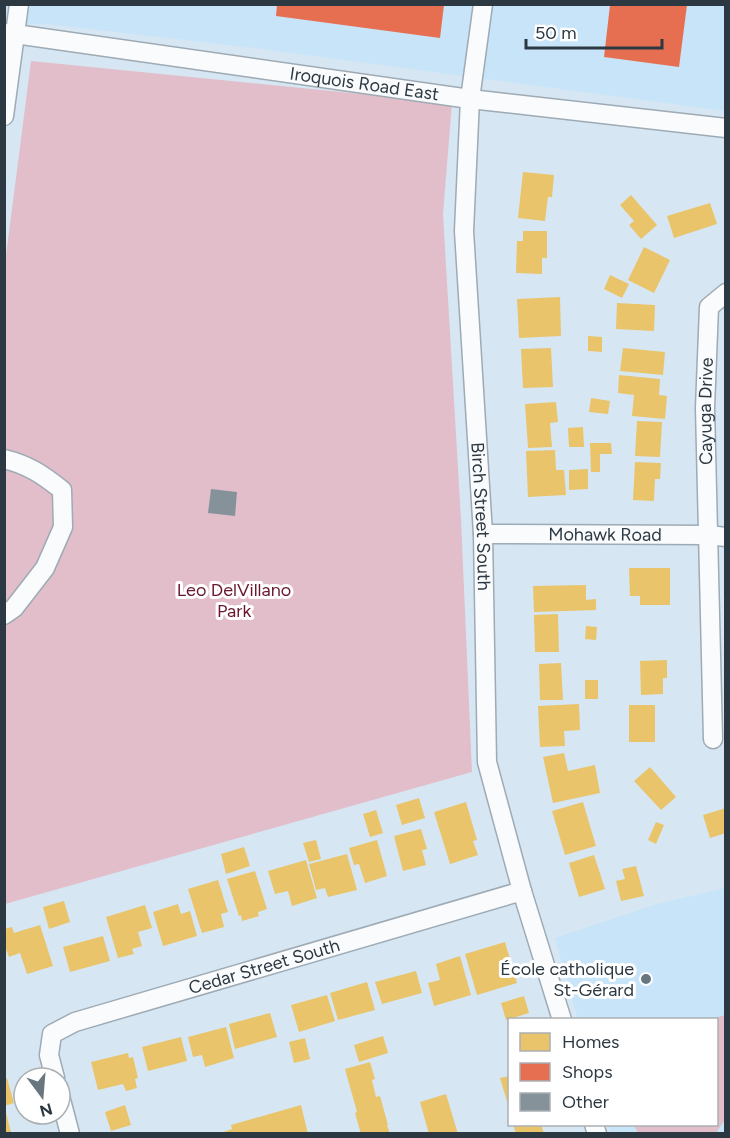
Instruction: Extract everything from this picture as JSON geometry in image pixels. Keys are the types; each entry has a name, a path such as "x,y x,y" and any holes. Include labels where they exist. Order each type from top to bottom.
{"street":[{"path":"4,116 10,34 19,4"},
{"name":"Birch Street South","path":"483,4 470,99 464,231 483,534 487,762 522,891 561,1018"},
{"name":"Iroquois Road East","path":"10,34 470,99 726,128"},
{"name":"Cayuga Drive","path":"713,739 717,536 705,408 710,307 726,292"},
{"path":"4,459 20,463 43,475 62,490 63,527 45,568 14,608 4,615"},
{"name":"Mohawk Road","path":"483,534 717,536"},
{"name":"Cedar Street South","path":"52,1066 49,1055 52,1034 75,1022 522,891"}],"shaded area":[{"path":"4,5 725,5 725,111 262,49 47,24 5,25"},
{"name":"École catholique St-Gérard","path":"725,888 725,1133 611,1133 608,1126 718,1126 718,1018 578,1018 555,938 657,904"}],"green space":[{"name":"Leo DelVillano Park","path":"31,61 452,103 443,214 461,519 472,772 5,904 4,271"},
{"path":"725,1015 725,1120 716,1133 638,1133 634,1126 718,1126 718,1018 715,1018"}],"building: Homes":[{"path":"523,172 554,175 552,197 548,197 545,221 518,218"},
{"path":"631,195 657,225 641,239 629,225 634,221 620,205"},
{"path":"710,203 717,224 674,238 667,216"},
{"path":"523,231 547,231 547,258 542,258 542,274 516,273 517,241 523,241"},
{"path":"644,247 670,260 654,293 628,280"},
{"path":"610,275 629,284 622,298 604,289"},
{"path":"560,297 561,336 519,338 517,299"},
{"path":"617,303 655,305 654,331 616,329"},
{"path":"588,336 602,337 602,352 588,351"},
{"path":"551,348 553,387 523,388 521,349"},
{"path":"623,348 665,352 663,375 620,371"},
{"path":"619,375 660,379 659,395 667,396 665,419 632,416 634,395 618,393"},
{"path":"591,398 610,401 608,414 589,412"},
{"path":"556,402 558,422 550,423 552,447 528,448 525,404"},
{"path":"637,421 662,422 660,457 635,456"},
{"path":"583,427 584,447 569,447 568,428"},
{"path":"590,443 611,443 612,454 600,454 600,472 591,472"},
{"path":"555,450 556,470 564,470 566,495 528,497 526,451"},
{"path":"635,462 661,463 660,479 655,479 654,501 633,500"},
{"path":"588,469 588,489 569,490 569,470"},
{"path":"629,568 670,568 670,605 640,605 640,596 630,596"},
{"path":"586,585 586,600 596,599 596,610 534,612 533,586"},
{"path":"558,614 559,652 535,652 534,615"},
{"path":"586,626 597,627 596,640 585,639"},
{"path":"667,660 667,678 663,678 663,694 641,695 640,661"},
{"path":"561,663 563,700 540,700 539,664"},
{"path":"585,680 598,680 598,699 585,699"},
{"path":"579,704 580,730 564,731 565,746 540,747 538,706"},
{"path":"629,705 655,705 655,742 629,742"},
{"path":"564,753 568,771 595,765 600,793 553,803 543,757"},
{"path":"650,767 676,797 661,810 634,781"},
{"path":"419,798 425,818 402,825 396,805"},
{"path":"466,802 477,840 473,841 478,855 450,864 434,812"},
{"path":"583,802 596,846 565,855 552,811"},
{"path":"726,808 726,833 710,838 703,815"},
{"path":"376,810 383,833 370,837 363,814"},
{"path":"656,822 664,825 656,844 648,840"},
{"path":"421,829 427,849 422,850 426,865 403,871 394,836"},
{"path":"316,840 321,859 309,862 303,843"},
{"path":"377,840 387,876 365,883 359,864 354,865 349,848"},
{"path":"244,847 250,866 226,874 221,854"},
{"path":"347,854 357,890 328,897 325,888 316,890 309,864"},
{"path":"594,855 605,889 579,897 569,863"},
{"path":"306,860 317,898 292,906 288,891 275,894 268,871"},
{"path":"636,866 644,896 621,901 616,881 625,879 622,869"},
{"path":"255,871 267,909 258,912 259,916 242,921 227,879"},
{"path":"218,880 228,912 221,914 224,927 202,933 188,889"},
{"path":"64,901 70,922 49,929 43,907"},
{"path":"178,904 181,914 190,911 197,936 163,946 153,912"},
{"path":"145,905 152,928 138,932 142,946 132,949 134,954 118,958 106,917"},
{"path":"40,925 53,966 27,974 20,953 9,957 4,944 4,929 12,927 14,933"},
{"path":"103,936 110,961 70,972 63,947"},
{"path":"505,942 517,983 477,995 465,954"},
{"path":"460,956 471,995 434,1006 428,983 440,980 436,964"},
{"path":"416,971 422,993 382,1004 375,982"},
{"path":"367,982 375,1010 338,1020 330,993"},
{"path":"327,995 335,1021 299,1032 291,1005"},
{"path":"524,996 529,1013 506,1020 501,1003"},
{"path":"270,1013 277,1037 235,1049 229,1024"},
{"path":"226,1027 234,1058 205,1067 202,1055 193,1057 188,1037"},
{"path":"383,1036 388,1053 359,1062 354,1045"},
{"path":"181,1037 187,1061 148,1071 142,1047"},
{"path":"305,1038 310,1059 294,1063 289,1042"},
{"path":"128,1053 129,1058 133,1057 138,1078 135,1079 137,1088 126,1091 123,1084 98,1090 91,1062"},
{"path":"370,1062 375,1079 372,1080 376,1097 380,1096 390,1134 361,1134 355,1113 357,1112 345,1069"},
{"path":"508,1076 508,1105 500,1078"},
{"path":"7,1078 12,1104 4,1106 4,1079"},
{"path":"446,1094 458,1134 429,1134 420,1102"},
{"path":"125,1105 131,1125 111,1131 105,1112"},
{"path":"301,1105 308,1134 218,1134 232,1129 231,1125"},
{"path":"5,1109 11,1132 5,1134"},
{"path":"514,1126 542,1126 544,1134 516,1134"}],"building: Shops":[{"path":"277,5 444,5 440,38 276,16"},
{"path":"610,5 687,5 679,67 604,57"}],"building: Other":[{"path":"211,489 237,492 235,516 208,513"}],"place":[{"name":"École catholique St-Gérard","path":"646,979"}]}
